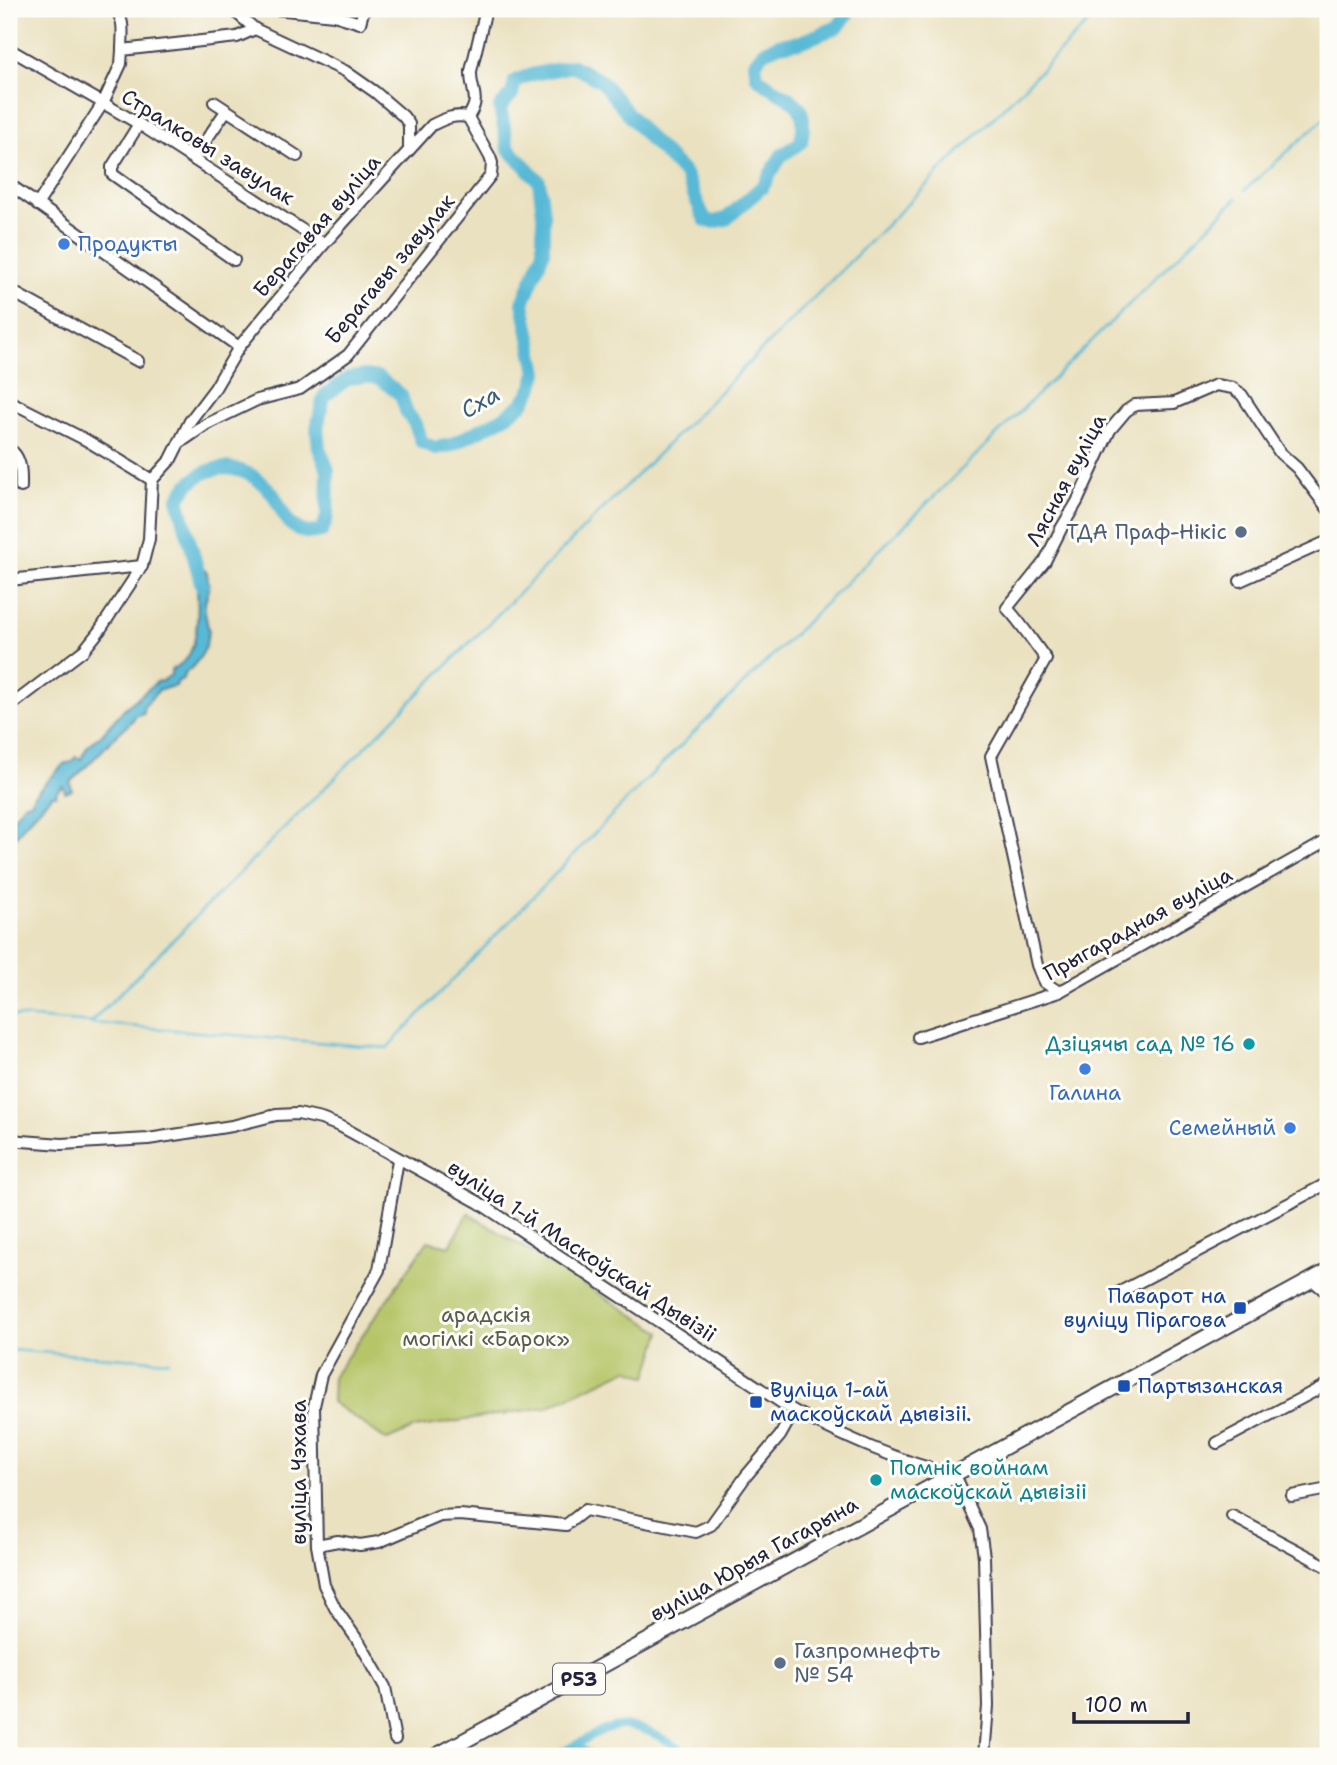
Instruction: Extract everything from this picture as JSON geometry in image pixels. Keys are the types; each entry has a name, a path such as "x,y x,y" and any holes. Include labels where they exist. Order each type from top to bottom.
{"main road":[{"name":"Р53","path":"1314,1279 1328,1271"},
{"path":"1314,1279 1328,1291"},
{"name":"вуліца Юрыя Гагарына","path":"436,1756 1314,1279"}],"street":[{"path":"9,49 103,103 121,64 122,20 120,14 113,9"},
{"path":"232,9 254,29 345,71 375,92 409,124 409,148"},
{"path":"275,9 334,15 360,23 364,9"},
{"path":"468,117 475,107 476,99 470,79 486,9"},
{"path":"122,50 237,37 254,29"},
{"path":"214,102 297,156"},
{"name":"Стралковы завулак","path":"37,205 103,103 324,244"},
{"path":"193,159 226,111"},
{"name":"Берагавая вуліца","path":"152,480 171,459 190,421 215,388 239,347 324,244 432,125 446,118 460,115 468,117"},
{"name":"Берагавы завулак","path":"179,444 207,424 257,400 300,388 348,355 491,175 490,157 468,117"},
{"path":"139,124 112,167 112,174 234,260"},
{"path":"9,184 239,347"},
{"path":"9,289 138,361"},
{"name":"Лясная вуліца","path":"1059,992 1044,982 1037,965 991,756 1046,659 1007,608 1045,561 1077,502 1110,430 1126,411 1135,405 1174,403 1216,385 1233,388 1242,395 1280,453 1297,468 1328,509"},
{"path":"9,401 86,440 152,480 149,540 142,566 84,650 9,707"},
{"path":"9,452 17,456 21,487"},
{"path":"1240,581 1328,541"},
{"path":"9,580 142,566"},
{"name":"Прыгарадная вуліца","path":"918,1037 1059,992 1328,840"},
{"name":"вуліца 1-й Маскоўскай Дывізіі","path":"9,1140 62,1144 148,1139 232,1126 276,1115 298,1114 320,1119 342,1127 478,1202 794,1411 910,1464 955,1475"},
{"name":"вуліца Чэхава","path":"395,1739 385,1687 335,1608 324,1585 317,1545 314,1406 321,1375 379,1269 398,1160"},
{"path":"1120,1292 1328,1183"},
{"path":"1217,1443 1328,1384"},
{"path":"317,1545 338,1541 360,1545 379,1542 439,1516 566,1525 585,1510 696,1532 704,1530 711,1525 746,1476 780,1436 794,1411"},
{"path":"955,1475 980,1530 984,1557 988,1706 984,1756"},
{"path":"1292,1496 1328,1489"},
{"path":"1232,1516 1328,1567"}],"green space":[{"name":"арадскія могілкі «Барок»","path":"468,1213 661,1332 647,1377 628,1369 547,1407 415,1428 387,1440 332,1402 333,1377 428,1241 450,1246"}],"water":[{"path":"201,567 207,572 209,590 205,613 209,632 206,646 199,658 176,686 160,689 143,707 144,713 136,715 70,782 72,790 65,792 63,786 56,795 52,795 25,824 13,841 15,844 9,848 9,823 25,803 32,802 33,796 65,763 70,763 76,757 81,759 87,747 124,709 158,681 161,682 171,675 171,670 185,660 194,642 196,630 198,604 194,571"}],"waterway":[{"name":"Сха","path":"202,586 178,499 187,486 210,471 235,469 248,474 272,493 285,517 296,528 309,533 322,531 327,517 328,470 319,448 317,428 324,396 349,378 379,378 401,395 422,442 435,448 451,445 503,418 522,404 532,389 537,373 523,303 543,253 543,214 539,181 508,148 500,107 512,94 515,81 573,66 601,81 646,135 685,174 705,220 713,222 726,219 763,186 781,156 801,142 803,127 799,108 757,77 755,63 763,52 779,45 800,42 838,27 847,14 846,9"},
{"path":"91,1022 1102,9"},
{"path":"1245,190 1328,115"},
{"path":"9,1016 387,1048 648,778 1237,198"},
{"path":"9,1350 169,1361"},
{"path":"575,1745 609,1728 621,1726 658,1736 692,1756"},
{"path":"555,1756 575,1745 593,1756"}],"place":[{"name":"Продукты","path":"64,244"},
{"name":"ТДА Праф-Нікіс","path":"1241,532"},
{"name":"Дзіцячы сад № 16","path":"1249,1044"},
{"name":"Галина","path":"1085,1069"},
{"name":"Семейный","path":"1290,1128"},
{"name":"Паварот на вуліцу Пірагова","path":"1240,1308"},
{"name":"Партызанская","path":"1124,1386"},
{"name":"Вуліца 1-ай маскоўскай дывізіі.","path":"756,1402"},
{"name":"Помнік войнам маскоўскай дывізіі","path":"876,1480"},
{"name":"Газпромнефть № 54","path":"780,1663"}]}
